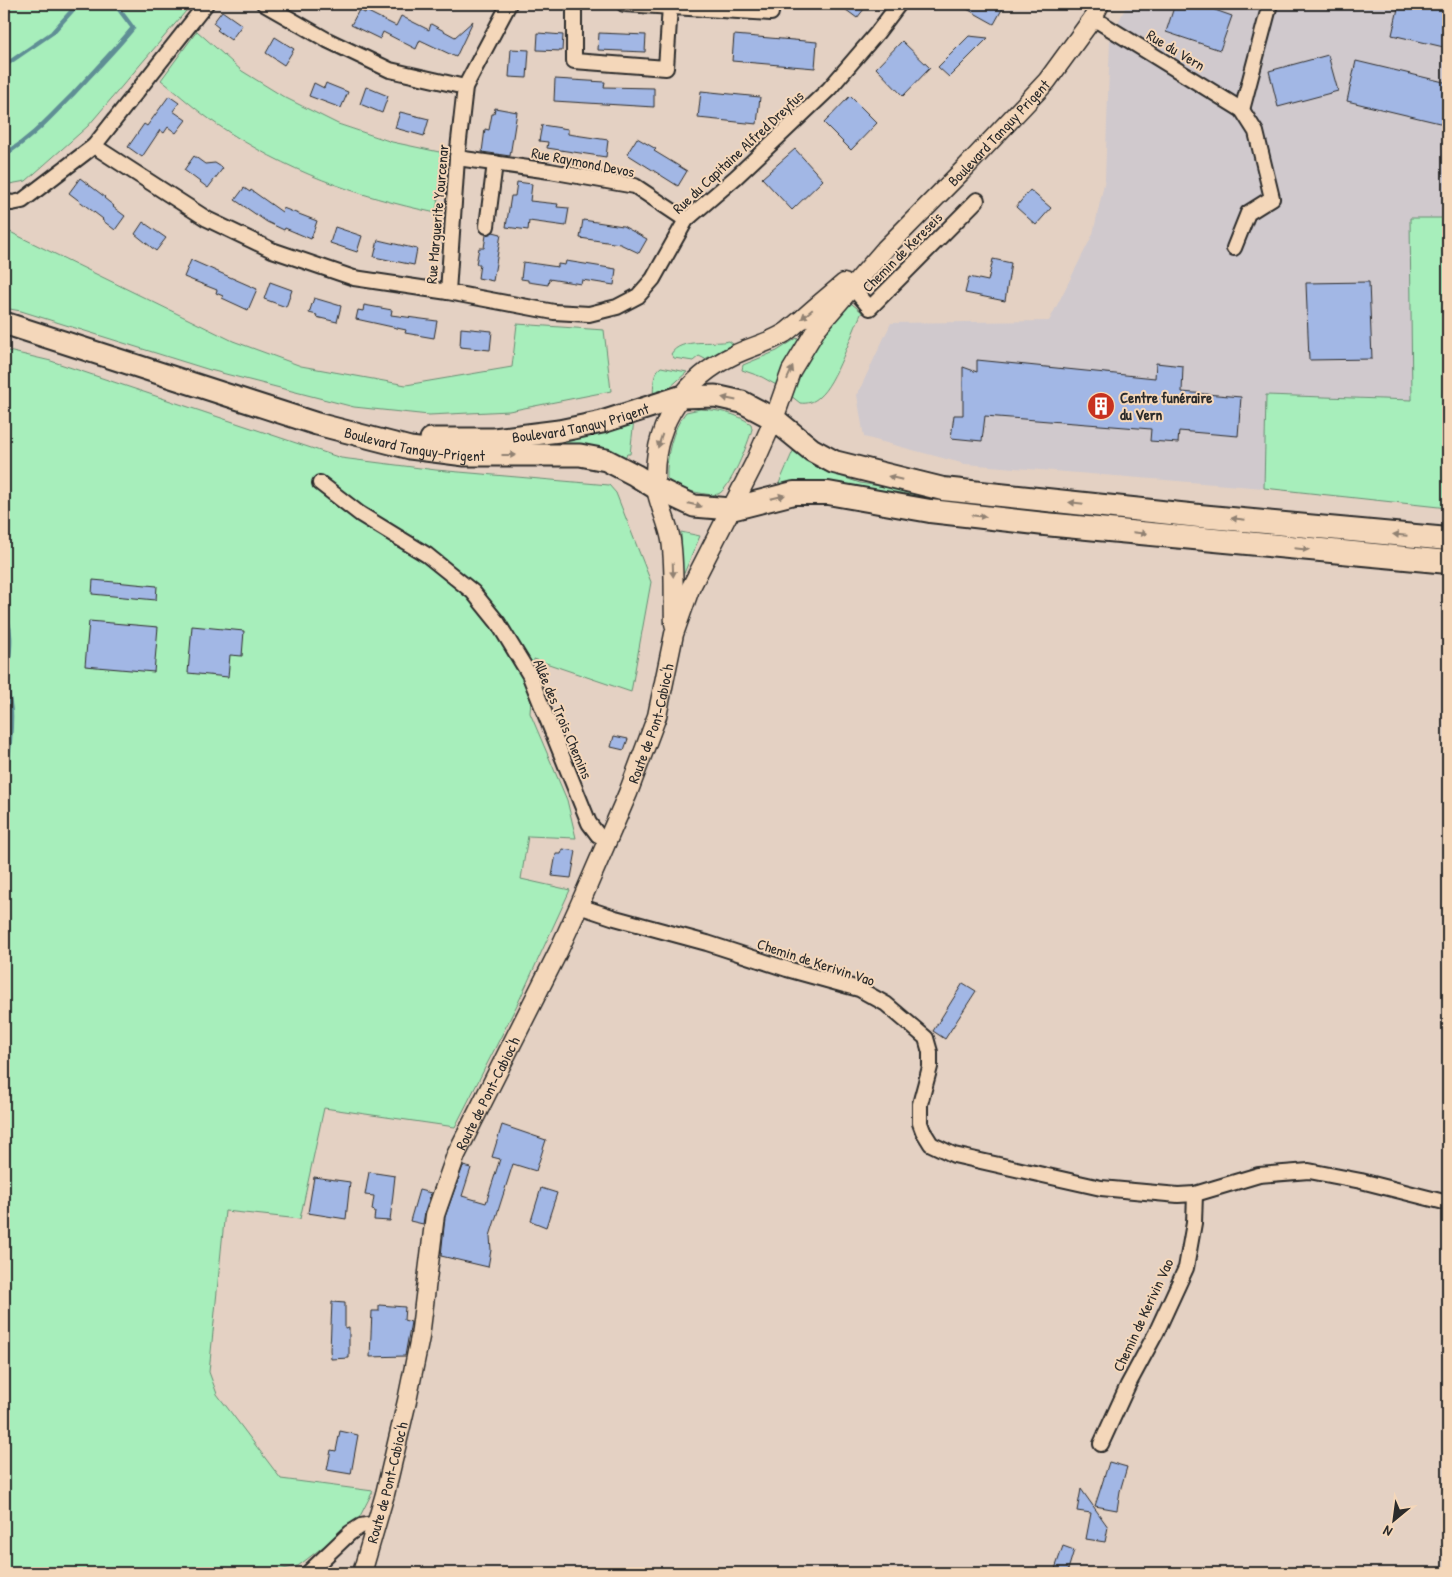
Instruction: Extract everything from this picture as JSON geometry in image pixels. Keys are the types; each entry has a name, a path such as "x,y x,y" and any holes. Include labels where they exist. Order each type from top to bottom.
{"highway":[{"path":"774,419 812,450 834,462 943,489 1190,515 1448,539"},
{"path":"731,509 794,493 828,494 930,511 1045,524 1448,562"}],"main road":[{"name":"Boulevard Tanguy-Prigent","path":"4,323 316,424 410,448 465,455 580,455 606,460 656,488 694,506 731,509"},
{"name":"Boulevard Tanguy Prigent","path":"358,434 428,439 494,439 559,431 602,422 680,397 715,396 742,402 774,419"}],"street":[{"path":"8,202 22,200 94,146 206,4"},
{"path":"264,4 327,40 390,70 465,88"},
{"name":"Rue Marguerite Yourcenar","path":"94,146 207,219 272,250 354,278 448,292 456,158 465,88 509,4"},
{"path":"574,4 574,61 666,68 670,6"},
{"path":"624,4 771,12"},
{"name":"Rue du Capitaine Alfred Dreyfus","path":"448,292 554,312 589,314 618,307 638,296 653,280 686,220 829,89 899,4"},
{"path":"1242,110 1270,4"},
{"name":"Rue du Vern","path":"1097,11 1242,110 1256,132 1272,198 1248,213 1234,248"},
{"name":"Boulevard Tanguy Prigent","path":"774,419 791,371 817,328 885,249 1047,81 1097,11"},
{"name":"Rue Raymond Devos","path":"456,158 550,171 635,186 686,220"},
{"path":"487,226 495,163"},
{"name":"Chemin de Kereseis","path":"852,287 870,308 977,200"},
{"name":"Boulevard Tanguy Prigent","path":"656,488 655,475 658,448 666,424 680,397 694,381 715,365 735,354 784,334 885,249"},
{"path":"731,509 774,419"},
{"name":"Allée des Trois Chemins","path":"320,483 360,514 428,555 472,592 483,604 498,623 529,674 589,824 598,835 607,840"},
{"name":"Route de Pont-Cabioc'h","path":"656,488 670,539 674,568 674,634"},
{"name":"Route de Pont-Cabioc'h","path":"362,1573 377,1523 405,1410 420,1337 436,1215 456,1155 579,906 628,792 657,716 674,634 692,584 731,509"},
{"name":"Chemin de Kerivin Vao","path":"579,906 852,987 886,1004 926,1038 930,1052 930,1066 920,1104 920,1122 923,1131 932,1144 954,1155 1101,1188 1178,1195 1195,1194 1259,1175 1308,1172 1361,1181 1448,1203"},
{"name":"Chemin de Kerivin Vao","path":"1100,1444 1156,1333 1186,1268 1194,1223 1195,1194"},
{"path":"308,1573 350,1533 361,1526 377,1523"}],"shaded area":[{"path":"1127,4 1448,4 1448,218 1410,218 1412,400 1266,395 1264,488 965,464 864,437 857,395 891,323 1049,321 1093,234 1105,179 1110,40"}],"green space":[{"path":"4,4 192,4 88,126 26,181 4,185"},
{"path":"197,31 242,71 284,97 338,124 392,142 444,153 436,213 378,199 322,180 270,156 203,115 161,80"},
{"path":"1410,218 1448,218 1448,508 1264,488 1266,395 1412,400"},
{"path":"4,229 233,341 301,366 406,385 512,367 517,324 604,330 611,391 509,411 429,415 354,407 210,370 21,311 4,308"},
{"path":"847,300 862,312 837,370 819,397 810,402 800,403 790,395 800,371 811,350"},
{"path":"797,338 800,341 778,386 762,377 742,370 743,365 777,351"},
{"path":"729,341 733,344 705,359 699,356 693,361 674,358 671,354 682,345 690,343"},
{"path":"4,350 51,361 341,458 436,470 609,485 616,493 651,582 631,692 534,659 530,713 567,800 576,838 528,836 521,879 570,890 518,1003 455,1127 324,1108 300,1219 225,1211 209,1372 217,1394 281,1479 373,1491 358,1520 298,1566 264,1573 4,1573"},
{"path":"661,367 687,372 668,389 653,396 655,376"},
{"path":"700,409 727,413 751,424 752,429 738,465 728,484 718,494 709,495 690,491 676,485 667,478 669,452 677,426 686,412"},
{"path":"634,420 630,454 627,454 625,457 596,447 557,445 556,440"},
{"path":"793,451 822,470 860,483 929,494 934,498 927,502 777,488"},
{"path":"681,532 700,536 682,578"}],"building":[{"path":"838,4 868,4 857,18"},
{"path":"958,4 1005,4 994,24"},
{"path":"1175,4 1198,4 1232,16 1220,50 1166,32"},
{"path":"1399,4 1448,4 1448,48 1392,35"},
{"path":"359,10 365,13 366,11 396,26 401,16 429,30 431,24 455,37 473,21 456,57 420,40 416,49 383,32 380,39 351,25"},
{"path":"222,11 242,25 231,40 217,30 219,28 213,23"},
{"path":"538,33 563,35 562,51 537,50"},
{"path":"599,33 646,35 645,52 598,50"},
{"path":"734,35 817,42 815,68 732,61"},
{"path":"969,36 988,38 949,77 938,67"},
{"path":"275,37 294,49 284,65 266,53"},
{"path":"902,41 930,68 903,96 876,68"},
{"path":"511,49 529,50 527,78 509,77"},
{"path":"1328,55 1338,91 1278,107 1269,71"},
{"path":"1356,61 1448,83 1448,125 1347,101"},
{"path":"555,79 605,82 604,87 654,88 654,107 554,101"},
{"path":"314,83 324,88 326,83 348,92 341,108 309,96"},
{"path":"366,87 388,96 382,113 360,104"},
{"path":"701,91 760,97 757,124 698,118"},
{"path":"169,96 179,103 173,111 186,120 176,133 168,127 164,133 160,130 142,157 128,147 144,124 147,126"},
{"path":"850,96 877,123 851,150 824,123"},
{"path":"495,108 517,112 510,156 482,152 485,129 489,130"},
{"path":"400,112 429,119 424,136 395,128"},
{"path":"542,125 568,129 568,134 608,140 606,157 547,148 548,142 539,141"},
{"path":"637,138 687,171 678,186 627,154"},
{"path":"795,149 823,180 792,210 762,178"},
{"path":"194,156 205,164 215,163 223,168 208,188 184,170"},
{"path":"80,178 105,197 113,207 125,216 115,230 69,193"},
{"path":"517,182 532,184 530,201 558,204 557,207 569,208 566,226 529,221 528,230 506,227 511,196 515,196"},
{"path":"244,188 250,192 251,190 282,212 283,208 317,221 311,239 267,222 235,200"},
{"path":"1030,190 1051,208 1036,225 1016,207"},
{"path":"583,220 623,226 647,239 639,253 620,244 580,238"},
{"path":"143,222 166,238 156,251 135,234"},
{"path":"335,227 362,236 357,252 330,243"},
{"path":"493,232 501,234 493,281 478,278 480,264 476,264 479,248 484,248 486,235"},
{"path":"378,240 417,249 414,265 374,257"},
{"path":"993,259 1011,263 1005,301 965,293 969,277 988,281"},
{"path":"191,260 257,289 248,310 222,298 223,296 216,293 217,290 184,277"},
{"path":"566,261 616,269 614,285 582,280 581,284 549,279 548,285 521,279 523,262 558,267 558,264 565,265"},
{"path":"270,282 292,290 286,307 264,299"},
{"path":"1369,282 1372,359 1309,360 1306,283"},
{"path":"314,298 341,306 337,322 316,317 317,315 309,313"},
{"path":"364,305 392,310 391,315 437,321 434,338 405,333 406,330 356,319 358,310 363,311"},
{"path":"461,328 492,331 490,350 460,347"},
{"name":"Centre funéraire du Vern","path":"977,360 1155,378 1156,363 1183,366 1182,392 1241,397 1238,436 1179,431 1178,443 1150,441 1151,429 985,416 982,441 951,438 954,415 963,415 963,367 977,372"},
{"path":"93,580 157,586 156,600 92,594"},
{"path":"89,621 158,627 154,672 85,666"},
{"path":"192,626 244,631 242,656 230,655 228,677 188,673"},
{"path":"614,736 628,739 624,750 611,747"},
{"path":"563,849 576,851 571,878 552,876 556,854 561,854"},
{"path":"963,983 976,991 945,1039 933,1031"},
{"path":"502,1125 546,1140 536,1171 513,1164 490,1236 491,1250 488,1267 441,1256 445,1217 463,1166 471,1168 462,1196 486,1203 500,1159 492,1157"},
{"path":"369,1172 395,1176 390,1221 374,1220 375,1211 372,1210 374,1196 365,1195"},
{"path":"314,1177 350,1182 346,1219 308,1213"},
{"path":"541,1188 557,1193 546,1227 531,1221"},
{"path":"419,1190 431,1193 423,1224 410,1221"},
{"path":"332,1302 345,1303 345,1329 349,1328 349,1358 331,1359"},
{"path":"379,1305 405,1307 404,1320 411,1322 405,1356 370,1357 372,1311 379,1311"},
{"path":"340,1431 358,1435 351,1474 327,1470 331,1450 336,1451"},
{"path":"1109,1462 1127,1467 1117,1510 1095,1506"},
{"path":"1081,1489 1108,1527 1105,1542 1086,1539 1091,1513 1077,1511"},
{"path":"1063,1546 1074,1550 1067,1573 1055,1569"}],"waterway":[{"path":"4,66 52,33 78,4"},
{"path":"4,155 24,141 48,119 133,28 115,4"},
{"path":"4,613 10,637 7,681 11,716 9,751 4,785"}],"place":[{"name":"Centre funéraire du Vern","path":"1101,406"}]}
